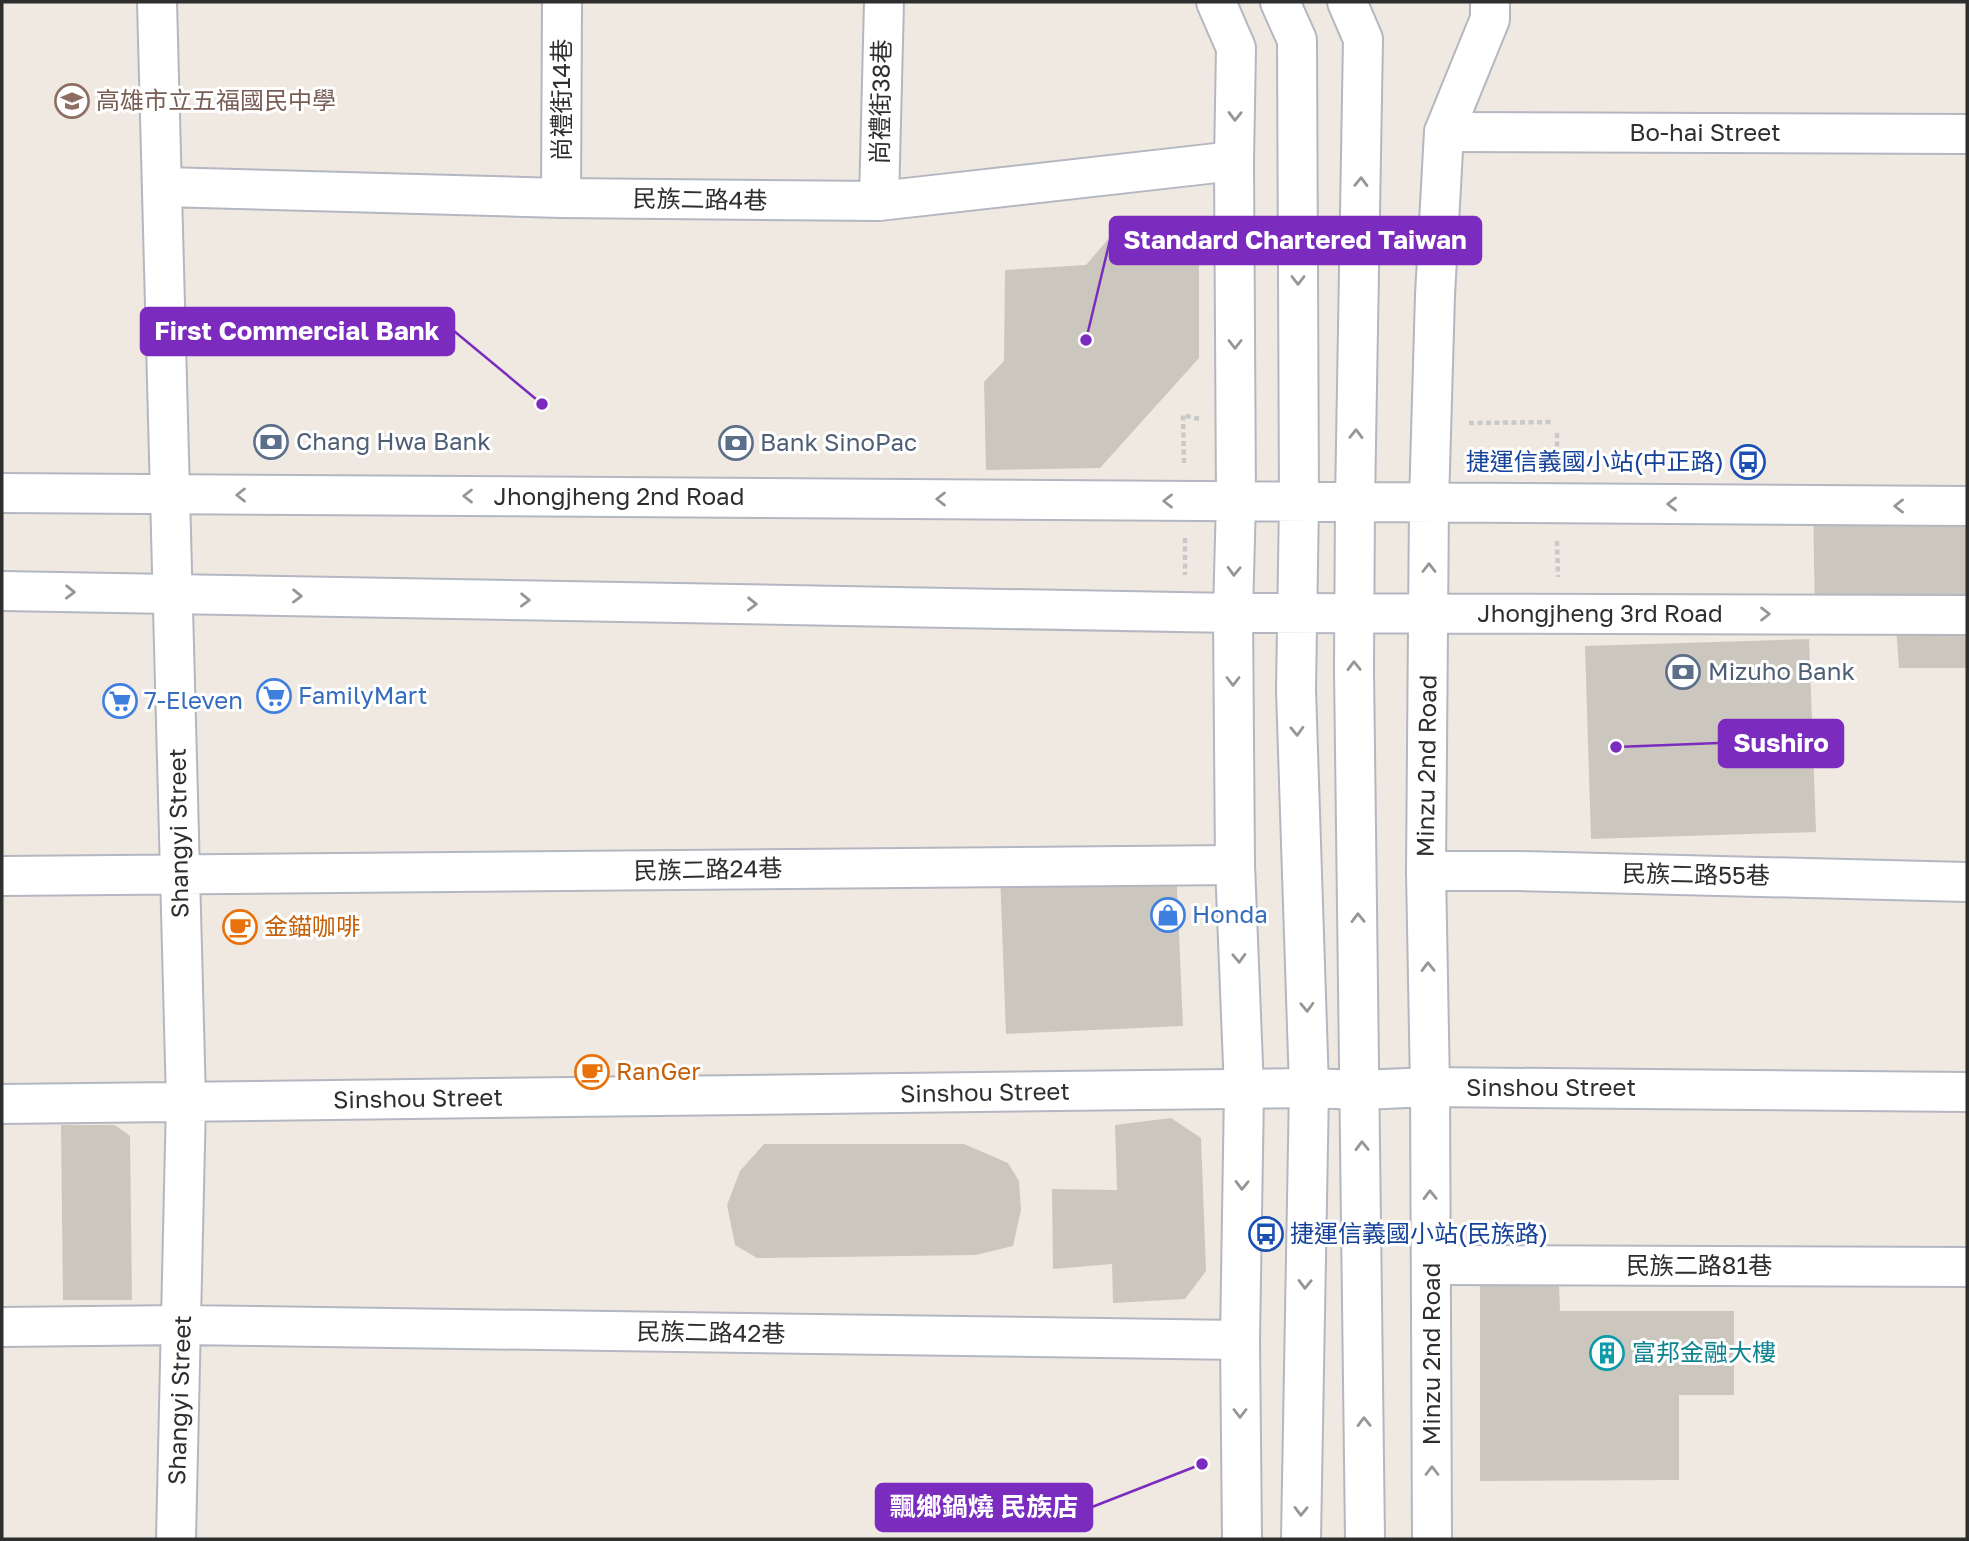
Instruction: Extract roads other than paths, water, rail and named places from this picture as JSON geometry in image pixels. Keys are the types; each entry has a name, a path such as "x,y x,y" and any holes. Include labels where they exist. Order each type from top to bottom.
{"street":[{"name":"Shangyi Street","path":"157,2 164,187 186,1101 176,1539"},
{"name":"尚禮街14巷","path":"561,198 562,2"},
{"name":"尚禮街38巷","path":"879,201 884,2"},
{"path":"1216,2 1236,48 1234,161 1237,501 1233,613 1235,865 1244,1090 1240,1340 1242,1539"},
{"path":"1280,2 1297,40 1297,703 1309,1088 1301,1539"},
{"path":"1347,2 1363,39 1354,614 1366,1539"},
{"name":"Minzu 2nd Road","path":"1433,1539 1426,871 1429,503 1435,295 1444,132 1490,19 1490,2"},
{"name":"Bo-hai Street","path":"1444,132 1967,134"},
{"name":"民族二路4巷","path":"164,187 561,198 879,201 1234,161"},
{"name":"Jhongjheng 2nd Road","path":"2,493 1237,501"},
{"path":"1237,501 1967,506"},
{"path":"2,591 1233,613"},
{"name":"Jhongjheng 3rd Road","path":"1233,613 1967,615"},
{"name":"民族二路24巷","path":"2,876 1235,865"},
{"name":"民族二路55巷","path":"1426,871 1967,882"},
{"name":"Sinshou Street","path":"2,1104 1309,1088 1361,1090 1430,1087 1967,1092"},
{"name":"民族二路81巷","path":"1431,1265 1967,1267"},
{"name":"民族二路42巷","path":"2,1327 182,1325 1240,1340"}],"place":[{"name":"高雄市立五福國民中學","path":"72,101"},
{"name":"Standard Chartered Taiwan","path":"1086,340"},
{"name":"First Commercial Bank","path":"542,404"},
{"name":"Chang Hwa Bank","path":"271,442"},
{"name":"Bank SinoPac","path":"736,443"},
{"name":"捷運信義國小站(中正路)","path":"1748,462"},
{"name":"Mizuho Bank","path":"1683,672"},
{"name":"FamilyMart","path":"274,696"},
{"name":"7-Eleven","path":"120,701"},
{"name":"Sushiro","path":"1616,747"},
{"name":"Honda","path":"1168,915"},
{"name":"金錨咖啡","path":"240,927"},
{"name":"RanGer","path":"592,1072"},
{"name":"捷運信義國小站(民族路)","path":"1266,1234"},
{"name":"富邦金融大樓","path":"1607,1353"},
{"name":"飄鄉鍋燒 民族店","path":"1202,1464"}]}
